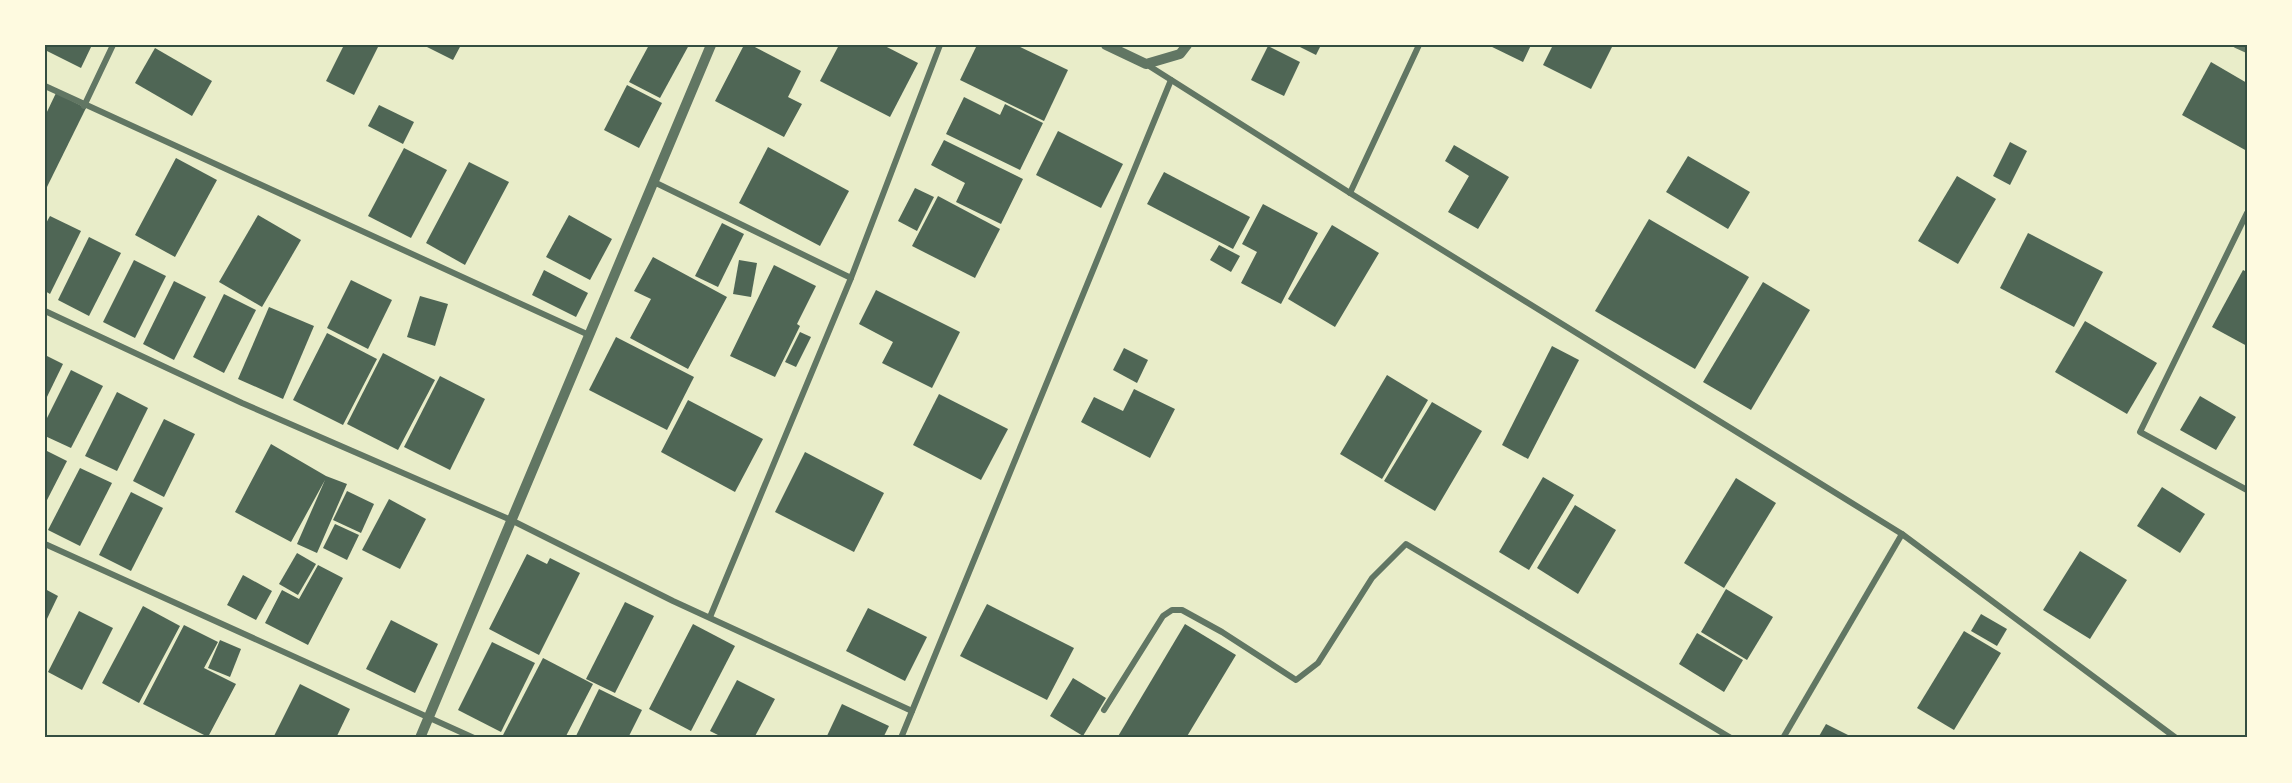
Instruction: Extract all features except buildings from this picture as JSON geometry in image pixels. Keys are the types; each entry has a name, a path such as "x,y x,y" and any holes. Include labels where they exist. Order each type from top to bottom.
{"street":[{"path":"84,106 113,45"},
{"path":"420,738 711,45"},
{"path":"710,617 850,278 940,45"},
{"path":"1106,45 1146,64 1350,193 1902,534 2176,738"},
{"path":"1146,64 1180,54 1187,45"},
{"path":"1350,193 1419,45"},
{"path":"2236,45 2247,50"},
{"path":"900,738 1171,80"},
{"path":"45,86 84,106 590,335"},
{"path":"654,183 850,278"},
{"path":"2247,213 2140,432 2247,490"},
{"path":"45,311 242,402 511,520 673,601 912,711"},
{"path":"1783,738 1902,534"},
{"path":"45,544 474,738"},
{"path":"1104,710 1163,616 1172,610 1182,610 1222,632 1296,680 1318,663 1372,578 1406,544 1731,738"}]}
